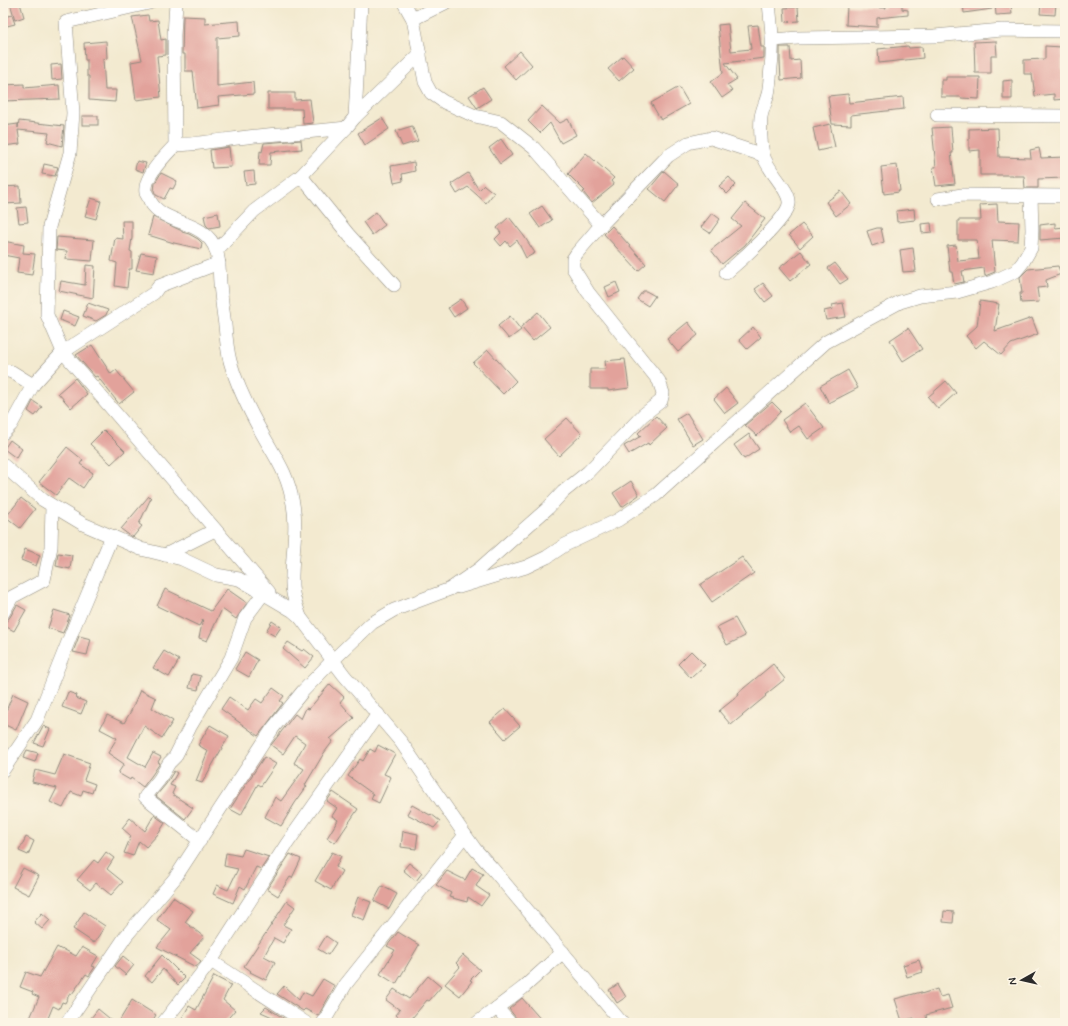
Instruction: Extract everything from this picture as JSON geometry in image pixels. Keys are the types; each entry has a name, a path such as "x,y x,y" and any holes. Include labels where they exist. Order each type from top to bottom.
{"street":[{"path":"149,3 66,22 73,113 70,153 50,227 47,315 63,352 276,601"},
{"path":"176,3 174,35 175,145 157,165 146,183 146,193 154,206 166,215 189,224 206,234 212,241 216,250 219,263 230,361 246,402 263,436 285,473 291,493 296,529 292,585 300,617"},
{"path":"354,117 361,3"},
{"path":"404,3 413,19 425,82 431,93 444,102 475,116 501,122 534,148 600,225"},
{"path":"413,19 445,3"},
{"path":"726,273 749,254 787,210 789,205 789,198 769,169 763,155 761,118 768,92 772,65 772,40 769,3"},
{"path":"772,40 798,38 934,36 1002,30 1065,31"},
{"path":"216,250 254,211 301,176 346,128 354,117 420,54"},
{"path":"937,115 1065,116"},
{"path":"175,145 346,128"},
{"path":"450,590 479,569 548,508 563,492 588,472 643,415 661,401 664,393 660,381 588,292 573,268 573,259 577,252 600,225 668,156 688,144 711,138 763,155"},
{"path":"301,176 348,234 394,285"},
{"path":"938,199 962,195 1065,196"},
{"path":"67,1023 126,936 175,878 273,728 303,692 332,661 372,623 394,610 450,590 526,567 547,558 564,546 618,520 656,495 826,342 900,302 920,296 957,292 992,282 1016,271 1031,248 1031,196"},
{"path":"3,433 11,425 33,385 63,352 154,293 159,286 219,263"},
{"path":"3,370 12,372 33,385"},
{"path":"3,465 43,500 84,524 141,549 182,559 216,575 239,579 300,617 332,661 401,742 464,835 622,1023"},
{"path":"3,613 12,597 44,580 51,547 52,506"},
{"path":"165,555 215,530"},
{"path":"3,770 37,720 112,536"},
{"path":"200,841 145,797 175,757 190,727 231,658 245,618 263,594"},
{"path":"163,1023 211,961 286,845 378,714"},
{"path":"323,1023 346,984 464,835"},
{"path":"477,1023 523,988 563,952"},
{"path":"211,961 306,1023"},
{"path":"497,1008 510,1023"}],"building":[{"path":"10,3 20,3 24,17 15,20"},
{"path":"885,3 902,3 902,9 908,10 908,15 877,18 877,27 846,25 847,6 886,8"},
{"path":"963,3 992,3 992,9 964,13"},
{"path":"995,3 1011,3 1012,14 996,15"},
{"path":"1041,3 1056,3 1055,15 1040,14"},
{"path":"798,7 799,21 785,22 784,8"},
{"path":"12,15 15,24 3,27 3,17"},
{"path":"148,15 149,21 158,20 161,40 166,39 166,55 157,56 161,97 136,100 131,62 142,60 132,17"},
{"path":"183,16 205,17 205,24 239,21 240,36 217,38 217,86 253,82 254,94 218,97 219,105 197,108 193,71 185,71 185,54 182,54"},
{"path":"728,24 731,51 751,49 748,26 758,25 761,47 764,47 764,58 725,63 737,79 727,85 732,91 722,98 711,82 723,73 718,25"},
{"path":"106,41 107,58 103,59 105,90 116,90 115,102 89,100 89,76 87,76 87,60 85,60 84,43"},
{"path":"996,41 997,56 991,56 991,73 975,73 974,42"},
{"path":"908,46 909,48 922,47 923,58 879,63 878,49"},
{"path":"1045,46 1062,47 1062,78 1065,78 1065,99 1054,100 1054,94 1035,96 1032,74 1024,74 1024,60 1045,59"},
{"path":"780,47 790,47 791,61 800,60 801,78 781,80"},
{"path":"520,51 532,65 516,80 504,66"},
{"path":"623,56 634,68 619,81 608,69"},
{"path":"61,64 62,79 52,80 51,65"},
{"path":"946,77 980,77 979,99 941,97 941,80 946,80"},
{"path":"1012,80 1012,99 1003,99 1003,81"},
{"path":"24,84 24,88 59,85 60,99 3,101 3,85"},
{"path":"483,87 491,99 477,108 469,96"},
{"path":"679,87 689,104 661,120 651,103"},
{"path":"268,93 295,93 295,100 310,99 313,123 303,124 302,109 268,109"},
{"path":"848,94 849,103 903,97 904,109 851,115 851,125 832,124 828,96"},
{"path":"542,106 560,123 568,119 576,135 561,143 550,123 540,133 528,121"},
{"path":"82,116 98,116 98,125 82,125"},
{"path":"382,118 389,129 365,145 358,133"},
{"path":"19,121 64,126 62,146 47,142 49,133 18,130 20,144 3,146 3,126 18,124 18,128"},
{"path":"830,124 835,147 818,151 813,128"},
{"path":"412,126 418,141 402,146 396,131"},
{"path":"951,127 953,153 951,153 955,184 936,186 933,167 936,167 932,128"},
{"path":"998,128 999,157 1031,158 1030,150 1039,148 1041,158 1065,157 1065,178 1038,179 1038,188 1025,188 1024,176 980,175 980,150 969,151 969,129"},
{"path":"501,139 512,155 500,164 489,148"},
{"path":"301,140 302,149 271,152 270,165 259,165 260,151 262,152 264,143"},
{"path":"229,147 231,167 212,168 210,150"},
{"path":"586,153 614,178 611,181 614,185 592,203 583,192 585,191 568,174"},
{"path":"137,161 146,163 143,172 135,169"},
{"path":"414,162 415,171 402,174 403,181 394,183 391,166"},
{"path":"44,164 58,167 55,176 42,174"},
{"path":"897,165 900,191 884,194 881,167"},
{"path":"254,171 255,184 246,185 244,172"},
{"path":"664,171 679,184 665,202 649,189"},
{"path":"161,173 177,181 173,189 170,188 164,199 156,195 154,191 155,183"},
{"path":"468,173 479,190 484,185 494,193 486,203 468,187 457,194 451,184"},
{"path":"729,177 736,185 727,194 719,186"},
{"path":"20,186 21,203 4,204 3,187"},
{"path":"841,191 851,204 836,216 826,202"},
{"path":"91,198 101,201 96,219 85,216"},
{"path":"745,203 765,219 745,245 722,264 711,250 741,226 732,219"},
{"path":"997,204 998,221 1019,222 1018,241 992,240 995,272 985,276 984,268 962,271 964,282 954,284 952,272 950,272 947,246 956,245 958,261 979,259 977,240 958,240 958,220 981,220 980,205"},
{"path":"542,206 552,220 540,228 530,214"},
{"path":"26,207 28,222 19,223 17,208"},
{"path":"914,209 915,220 897,222 896,211"},
{"path":"376,212 385,225 372,235 363,222"},
{"path":"218,213 220,226 209,228 206,225 204,216"},
{"path":"712,213 720,219 710,233 701,227"},
{"path":"153,217 198,239 202,243 201,249 148,235"},
{"path":"509,217 535,253 526,258 517,240 510,246 506,241 501,246 495,239 501,233 497,228"},
{"path":"122,221 132,221 130,251 132,252 132,269 129,269 127,288 115,286 117,263 111,261 115,238 123,239"},
{"path":"931,223 932,232 922,233 921,224"},
{"path":"1055,223 1055,228 1065,227 1065,238 1040,240 1040,225"},
{"path":"802,224 813,236 800,248 789,235"},
{"path":"612,226 646,264 638,271 604,234"},
{"path":"881,228 884,242 872,246 867,231"},
{"path":"57,237 94,240 92,261 66,259 67,251 56,250"},
{"path":"3,241 24,245 23,253 35,254 32,275 17,273 19,258 3,255"},
{"path":"913,248 916,271 903,272 900,250"},
{"path":"801,251 811,264 790,281 779,268"},
{"path":"141,253 157,256 154,273 136,270"},
{"path":"835,263 848,279 840,284 828,268"},
{"path":"86,265 95,266 93,298 59,291 61,281 85,285"},
{"path":"1058,266 1061,274 1046,280 1047,287 1037,288 1039,302 1021,303 1020,293 1022,293 1020,277 1028,269"},
{"path":"616,282 620,292 609,297 605,287"},
{"path":"763,283 773,296 765,302 755,289"},
{"path":"643,291 655,296 648,306 637,299"},
{"path":"461,299 467,308 454,317 448,308"},
{"path":"980,301 999,304 995,331 1032,318 1038,334 1011,344 1001,355 984,341 976,348 966,336 977,326"},
{"path":"88,303 108,310 106,315 96,321 83,316"},
{"path":"843,303 846,317 826,320 824,311 833,309 832,305"},
{"path":"63,311 79,317 75,326 60,320"},
{"path":"538,312 550,327 533,341 521,327"},
{"path":"510,316 521,330 509,339 498,326"},
{"path":"688,322 698,335 678,352 667,339"},
{"path":"753,327 761,337 747,349 739,340"},
{"path":"908,328 922,349 903,361 890,340"},
{"path":"92,345 111,374 116,370 134,392 119,404 97,376 95,377 76,355"},
{"path":"488,350 516,381 503,394 473,363"},
{"path":"625,359 629,388 608,391 608,389 590,389 590,369 606,369 605,361"},
{"path":"848,370 858,388 829,403 820,386"},
{"path":"75,378 87,394 71,408 58,393"},
{"path":"946,381 956,393 938,409 928,397"},
{"path":"726,388 738,403 725,413 714,399"},
{"path":"33,401 42,407 35,416 28,411"},
{"path":"772,402 781,411 757,436 745,425"},
{"path":"805,403 824,428 808,439 799,426 790,432 782,420"},
{"path":"687,413 703,439 693,445 677,419"},
{"path":"656,416 667,428 649,445 648,443 629,454 624,446 641,436 638,433"},
{"path":"567,418 582,434 559,456 544,439"},
{"path":"104,430 125,451 111,464 90,444"},
{"path":"749,434 759,449 744,459 734,445"},
{"path":"10,440 22,449 16,458 4,449"},
{"path":"67,447 83,460 80,464 93,473 83,488 69,478 56,495 39,482"},
{"path":"631,481 639,495 622,507 613,493"},
{"path":"149,496 151,498 139,524 142,526 133,537 121,529"},
{"path":"21,498 35,509 20,528 6,517"},
{"path":"25,549 40,555 36,566 21,560"},
{"path":"58,553 72,555 70,569 56,566"},
{"path":"742,557 754,573 712,602 700,585"},
{"path":"165,589 211,611 227,589 247,603 236,619 222,609 207,641 199,638 203,619 199,626 157,606"},
{"path":"17,605 26,610 14,631 3,625"},
{"path":"54,610 70,615 63,633 48,628"},
{"path":"735,618 745,636 727,645 717,627"},
{"path":"272,621 281,627 275,636 266,631"},
{"path":"79,636 91,639 87,655 73,652"},
{"path":"288,642 302,651 304,649 314,657 305,668 283,649"},
{"path":"164,651 179,660 169,677 153,668"},
{"path":"691,651 705,665 691,678 678,664"},
{"path":"245,652 258,660 249,677 235,669"},
{"path":"773,664 785,679 731,725 719,711"},
{"path":"192,674 201,676 198,690 189,688"},
{"path":"330,684 344,697 340,702 354,718 330,739 333,741 324,753 305,785 307,786 281,826 265,817 275,797 281,801 304,769 294,763 305,743 295,736 283,754 271,745 295,714 301,719 306,708 309,709"},
{"path":"273,688 284,696 280,701 283,703 258,736 221,709 229,697 248,710 256,699 262,703"},
{"path":"140,690 156,698 152,708 173,721 162,738 144,726 128,757 145,767 153,753 161,757 158,762 160,763 143,787 131,778 130,780 118,773 124,764 108,753 117,738 100,729 107,715 124,723"},
{"path":"68,692 77,695 76,698 86,702 81,714 62,707"},
{"path":"13,694 28,701 16,730 3,724 3,718"},
{"path":"505,709 520,726 505,739 490,722"},
{"path":"210,725 229,736 202,783 196,781 208,751 198,745"},
{"path":"43,726 50,729 43,746 34,743"},
{"path":"378,745 395,754 384,774 391,777 379,803 371,799 373,794 348,776 360,759 363,761 370,749 375,752"},
{"path":"27,750 38,753 35,762 23,758"},
{"path":"64,754 90,763 84,780 95,784 92,793 83,790 81,796 71,792 63,808 50,802 57,788 32,782 35,770 55,775"},
{"path":"264,757 276,764 261,786 258,784 241,815 230,809"},
{"path":"174,771 177,773 170,785 175,787 172,794 193,808 185,819 156,796"},
{"path":"333,792 358,809 335,843 327,838 338,820 332,816 337,808 327,801"},
{"path":"412,805 430,815 431,814 440,821 434,828 407,814"},
{"path":"154,815 165,823 159,833 146,847 139,841 133,856 124,853 131,836 122,828 130,818 145,831"},
{"path":"403,831 418,834 416,849 401,847"},
{"path":"26,837 34,841 28,855 19,851"},
{"path":"244,849 269,857 261,869 256,867 245,889 240,886 233,903 213,894 217,885 228,890 238,869 224,866 226,853 241,856"},
{"path":"106,852 114,858 107,869 123,882 111,895 96,883 90,890 77,880 94,860 98,863"},
{"path":"332,852 341,856 336,867 342,871 331,890 315,881"},
{"path":"290,854 301,859 292,878 290,877 278,896 267,889"},
{"path":"409,863 422,873 416,881 403,870"},
{"path":"23,868 39,876 29,895 13,887"},
{"path":"472,868 483,874 476,886 489,895 481,906 468,897 467,902 449,897 451,893 436,885 447,871 465,880"},
{"path":"382,886 397,894 389,909 374,901"},
{"path":"173,897 193,911 185,922 204,937 190,953 201,961 196,967 157,947 171,930 157,920"},
{"path":"358,897 371,902 364,920 351,915"},
{"path":"287,901 295,907 283,925 291,929 283,943 274,938 264,956 275,962 266,980 250,972 251,971 244,966"},
{"path":"944,911 954,912 953,923 943,922"},
{"path":"84,912 105,926 94,943 73,929"},
{"path":"42,913 50,920 42,929 34,922"},
{"path":"398,932 419,945 396,984 380,974 395,950 387,946"},
{"path":"326,936 336,943 328,955 318,949"},
{"path":"57,947 76,956 82,947 98,956 92,966 95,967 89,976 86,974 72,994 70,993 65,1003 62,1002 59,1009 53,1006 46,1023 28,1023 39,997 32,994 33,992 20,987 26,972 40,977"},
{"path":"162,955 185,978 178,985 163,969 152,982 145,976"},
{"path":"463,955 480,970 470,980 472,981 460,996 445,984 460,967 456,963"},
{"path":"123,956 134,965 126,975 115,966"},
{"path":"919,960 923,972 907,977 903,965"},
{"path":"214,976 231,985 223,1000 235,1010 224,1023 190,1023 182,1018 189,1006 196,1010"},
{"path":"428,976 441,987 429,1001 427,1000 408,1023 406,1023 396,1015 400,1010 386,1000 394,989 409,999"},
{"path":"323,979 335,986 318,1016 305,1009 303,1011 277,994 284,986 299,1000 303,992 312,996"},
{"path":"618,984 626,997 617,1003 609,990"},
{"path":"937,989 940,997 948,995 952,1008 926,1015 927,1021 920,1023 915,1023 914,1018 902,1021 895,999"},
{"path":"522,998 544,1023 518,1023 509,1009"},
{"path":"132,1000 156,1015 151,1023 118,1023"},
{"path":"266,1007 291,1023 276,1023 279,1020 261,1012"},
{"path":"98,1009 115,1023 87,1023"}]}
